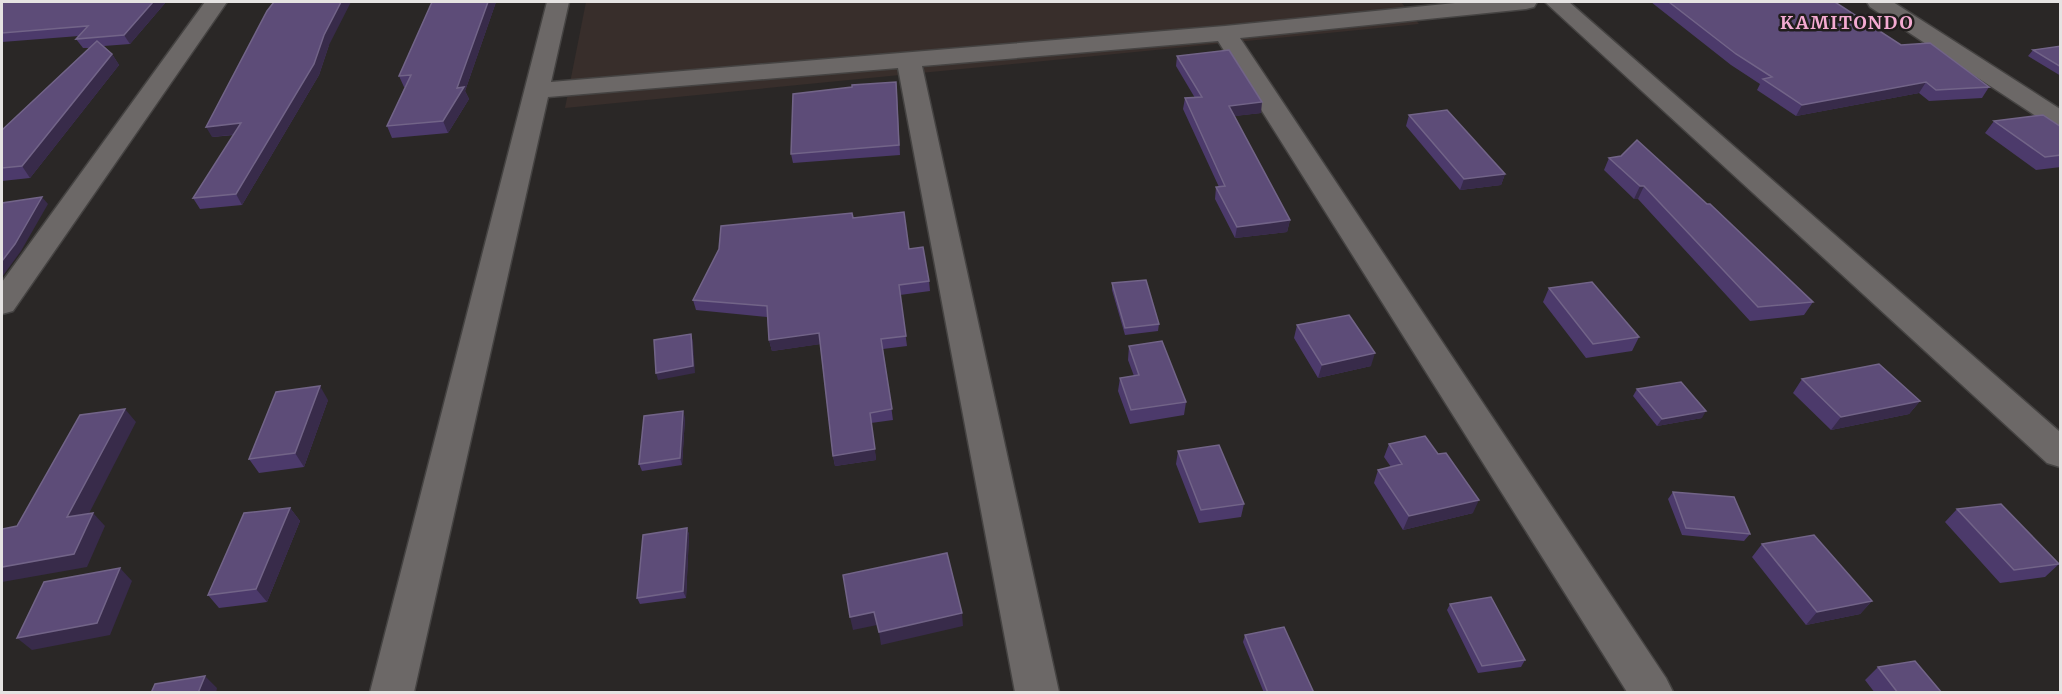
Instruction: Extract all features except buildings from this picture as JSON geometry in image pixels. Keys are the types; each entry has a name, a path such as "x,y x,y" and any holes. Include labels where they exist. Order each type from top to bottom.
{"street":[{"path":"2,304 216,2"},
{"path":"392,693 558,2"},
{"path":"535,91 1225,33 1526,2"},
{"path":"1556,2 2061,453"},
{"path":"1878,2 2061,120"},
{"path":"1225,33 1651,693"},
{"path":"909,61 1037,693"}],"shaded area":[{"path":"586,2 1401,2 1419,24 565,108"}],"district":[{"name":"KAMITONDO","path":"1847,23"}]}
